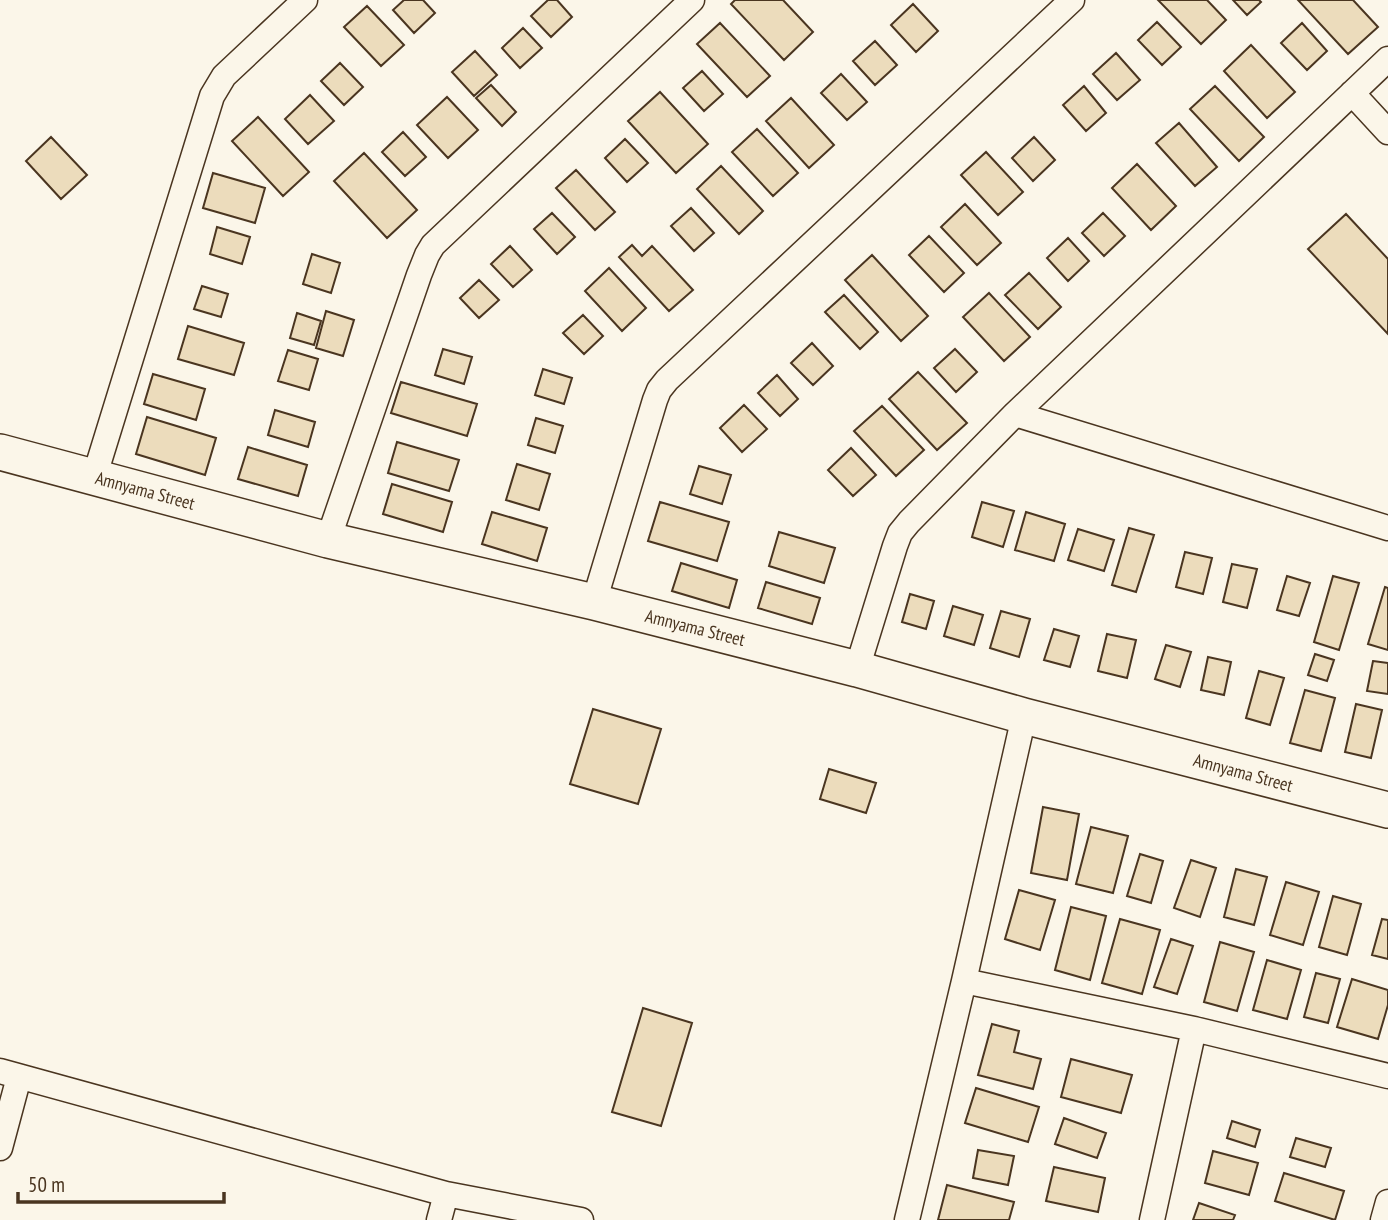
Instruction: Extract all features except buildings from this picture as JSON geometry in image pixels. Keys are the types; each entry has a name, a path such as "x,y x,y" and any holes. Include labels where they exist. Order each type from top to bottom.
{"street":[{"path":"93,478 212,96 224,75 305,0"},
{"path":"328,540 419,275 433,245 692,0"},
{"path":"594,602 659,390 1072,0"},
{"path":"857,669 895,546 900,533 909,522 1015,414 1388,59"},
{"path":"1352,93 1388,132"},
{"path":"1015,414 1388,528"},
{"name":"Amnyama Street","path":"0,452 328,540 594,602 857,669 1024,716 1388,810"},
{"path":"907,1220 1024,716"},
{"path":"964,981 1194,1029 1388,1076"},
{"path":"1152,1220 1194,1029"},
{"path":"0,1148 9,1074 446,1194 581,1220"},
{"path":"439,1220 446,1194"},
{"path":"1383,1220 1388,1202"}]}
